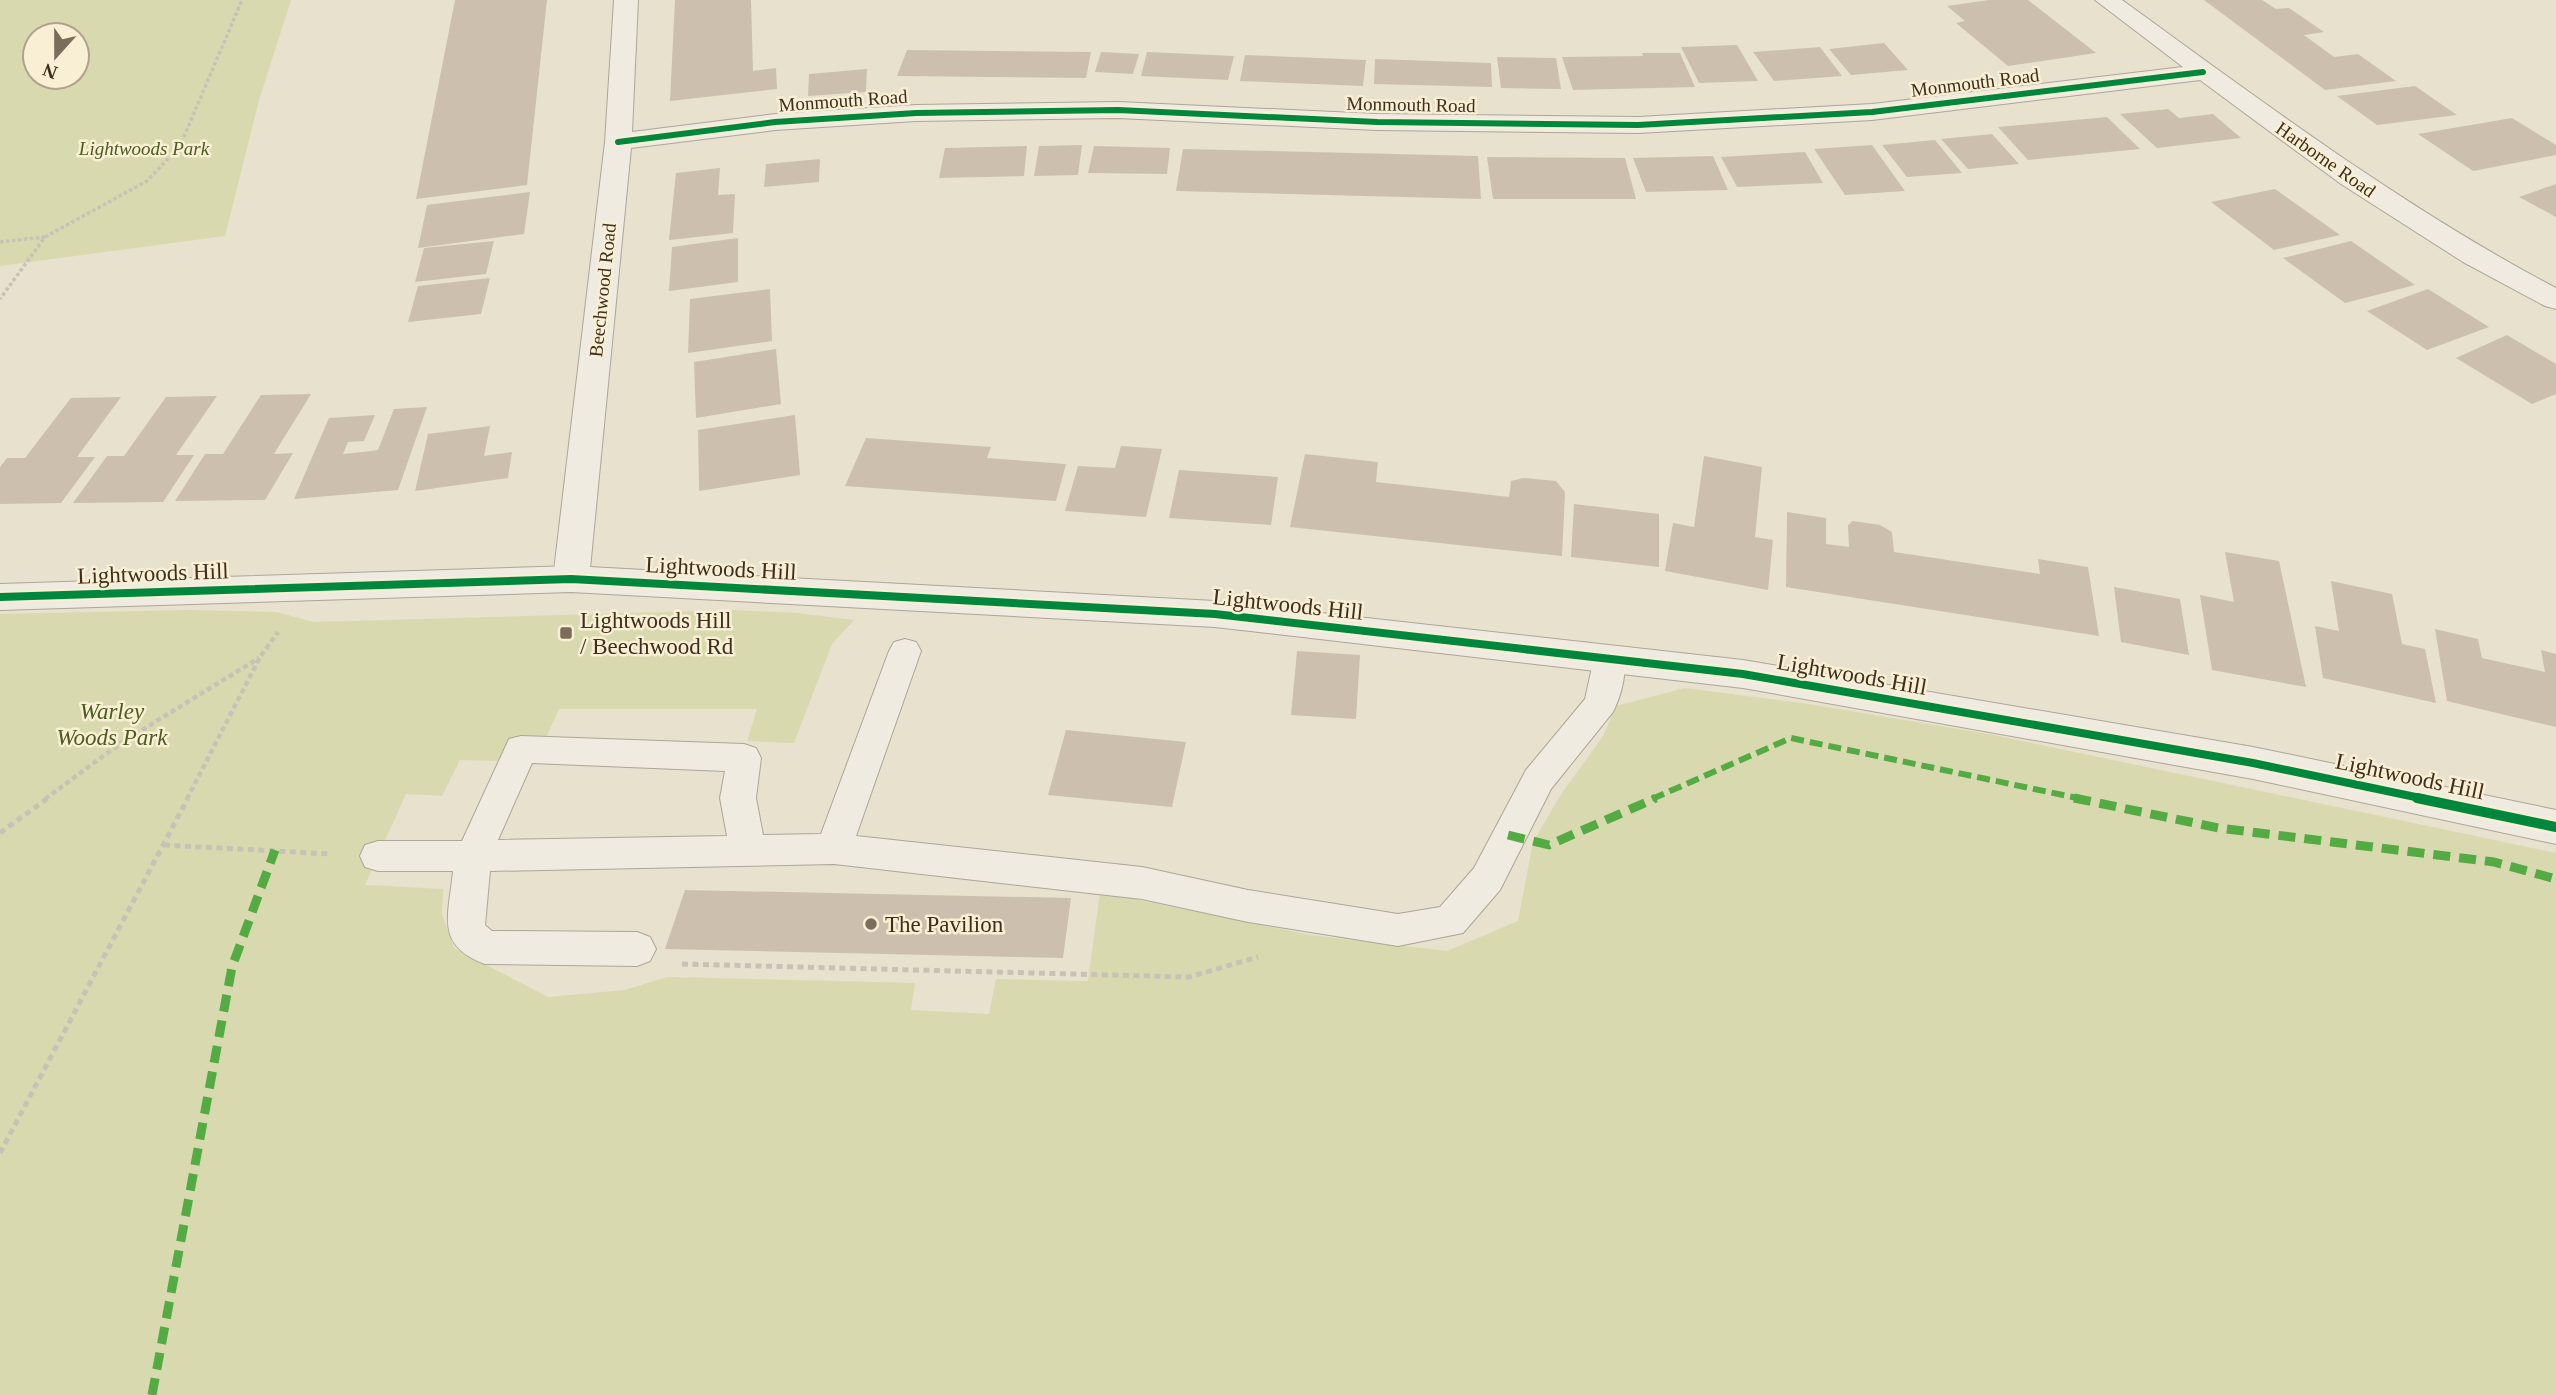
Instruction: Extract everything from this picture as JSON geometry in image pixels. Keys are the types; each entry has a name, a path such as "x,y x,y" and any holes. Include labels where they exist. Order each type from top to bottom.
{"street":[{"name":"Beechwood Road","path":"571,579 618,142 626,0"},
{"name":"Harborne Road","path":"2107,0 2362,185 2473,256 2556,300"},
{"name":"Monmouth Road","path":"618,142 775,122 916,113 1118,110 1377,122 1638,124 1872,112 2203,72"},
{"name":"Lightwoods Hill","path":"0,597 571,579 1215,614 1743,674 2253,763 2556,827"}],"lane":[{"path":"834,849 905,651"},
{"path":"378,856 834,849 1142,883 1248,906 1398,930 1450,922 1488,879 1538,780 1601,703 1610,658"},
{"path":"637,949 485,947 466,932 473,856 521,749 744,758 738,798 748,851"}],"path":[{"path":"0,242 45,237 147,181 180,146 242,0"},
{"path":"0,299 45,237"},
{"path":"0,833 121,743 260,657 164,845 0,1153"},
{"path":"164,845 378,856"},
{"path":"637,949 668,964 1189,977 1267,955"}],"green space":[{"name":"Lightwoods Park","path":"0,0 291,0 259,100 225,236 0,266"},
{"name":"Warley Woods Park","path":"188,610 276,612 314,622 734,610 797,613 854,620 832,644 794,743 747,741 757,709 559,709 535,762 460,760 442,796 406,794 365,885 443,889 442,914 454,948 548,997 625,990 667,977 915,983 911,1010 989,1014 996,979 1088,981 1100,892 1310,935 1447,951 1518,921 1533,842 1560,796 1603,736 1616,706 1685,688 1802,703 1994,735 2556,853 2556,1395 0,1395 0,614"}],"building":[{"path":"455,0 547,0 527,185 416,199"},
{"path":"675,0 751,0 753,71 776,68 777,89 670,101"},
{"path":"1989,0 2028,0 2096,53 2008,66 1956,23 1965,21 1947,6"},
{"path":"2204,0 2262,0 2276,9 2289,8 2324,32 2304,35 2334,57 2358,54 2396,81 2325,90"},
{"path":"1884,43 1908,70 1851,75 1829,49"},
{"path":"1737,45 1758,81 1699,83 1681,47"},
{"path":"1820,47 1842,76 1774,81 1753,52"},
{"path":"907,50 1091,52 1086,78 897,76"},
{"path":"1101,52 1139,54 1133,74 1095,72"},
{"path":"1147,52 1234,56 1228,80 1141,76"},
{"path":"1642,53 1680,53 1695,87 1573,90 1562,57 1643,56"},
{"path":"1245,55 1366,60 1363,86 1240,81"},
{"path":"1497,57 1556,58 1561,89 1501,88"},
{"path":"1375,59 1491,63 1492,87 1374,84"},
{"path":"867,69 866,92 808,96 809,74"},
{"path":"2415,86 2457,115 2377,125 2337,96"},
{"path":"2168,109 2179,118 2213,114 2241,138 2157,148 2120,114"},
{"path":"2107,117 2140,149 2028,160 1998,127"},
{"path":"2512,118 2556,145 2556,155 2473,171 2418,134"},
{"path":"1992,134 2019,164 1968,169 1941,139"},
{"path":"1935,140 1962,173 1907,177 1882,145"},
{"path":"1082,145 1078,175 1034,176 1039,146"},
{"path":"1872,145 1905,191 1845,195 1814,149"},
{"path":"1027,146 1024,176 939,178 945,148"},
{"path":"1094,146 1170,148 1167,174 1088,173"},
{"path":"1183,149 1478,156 1481,199 1176,191"},
{"path":"1805,152 1823,183 1737,187 1721,157"},
{"path":"1713,156 1728,190 1646,192 1633,158"},
{"path":"1487,157 1625,158 1636,199 1493,199"},
{"path":"820,159 819,182 764,187 766,164"},
{"path":"720,168 718,195 735,194 733,233 669,240 676,173"},
{"path":"2556,184 2556,217 2519,197"},
{"path":"2275,189 2340,235 2274,250 2211,202"},
{"path":"530,192 524,234 418,248 427,205"},
{"path":"738,238 738,282 669,291 672,247"},
{"path":"494,241 486,274 415,282 424,248"},
{"path":"2351,241 2415,285 2345,303 2283,258"},
{"path":"490,278 481,314 408,322 418,286"},
{"path":"770,289 772,341 688,353 690,299"},
{"path":"2428,289 2489,327 2427,350 2367,311"},
{"path":"2507,335 2556,364 2556,394 2532,404 2456,358"},
{"path":"776,349 781,404 696,418 694,362"},
{"path":"311,394 274,454 293,453 265,500 175,501 205,454 223,454 261,395"},
{"path":"217,396 176,455 194,455 163,502 73,503 107,456 124,456 166,397"},
{"path":"121,397 77,457 95,457 61,503 0,504 0,467 7,458 25,458 71,398"},
{"path":"427,407 398,490 294,499 329,418 375,415 364,441 348,442 343,454 362,452 378,450 394,409"},
{"path":"795,415 800,475 699,491 698,430"},
{"path":"490,426 484,456 512,452 508,478 415,491 428,434"},
{"path":"866,438 991,447 987,458 1066,464 1056,501 845,486"},
{"path":"1121,446 1162,449 1146,517 1065,511 1078,466 1115,468"},
{"path":"1305,454 1378,462 1376,482 1509,497 1511,481 1523,478 1556,481 1565,492 1562,556 1290,527"},
{"path":"1704,456 1762,467 1755,537 1773,540 1768,590 1665,571 1673,523 1694,527"},
{"path":"1179,470 1278,477 1271,525 1169,518"},
{"path":"1574,504 1659,514 1659,567 1571,557"},
{"path":"1787,512 1826,518 1826,544 1849,547 1848,525 1853,521 1880,525 1892,532 1894,552 2040,574 2038,559 2088,567 2099,636 1786,587"},
{"path":"2225,552 2279,561 2306,687 2212,670 2200,595 2234,602"},
{"path":"2331,581 2392,594 2402,644 2425,649 2436,703 2323,678 2315,626 2339,631"},
{"path":"2114,587 2180,599 2189,655 2121,642"},
{"path":"2435,629 2478,639 2482,658 2545,672 2541,650 2556,654 2556,727 2447,701"},
{"path":"1297,651 1360,655 1356,719 1291,715"},
{"path":"1066,730 1186,742 1172,807 1048,795"},
{"name":"The Pavilion","path":"685,890 1071,898 1063,958 665,949"}],"marked path":[{"path":"1508,835 1549,845 1791,738 2219,828 2494,862 2556,879"},
{"path":"152,1395 232,967 275,850"}],"cycle path":[{"path":"618,142 775,122 916,113 1118,110 1377,122 1638,125 1872,112 2203,72"},
{"path":"0,597 571,579 1215,614 1743,674 2253,763 2556,827"}],"place":[{"name":"Lightwoods Hill / Beechwood Rd","path":"566,633"},
{"name":"The Pavilion","path":"871,924"}]}
